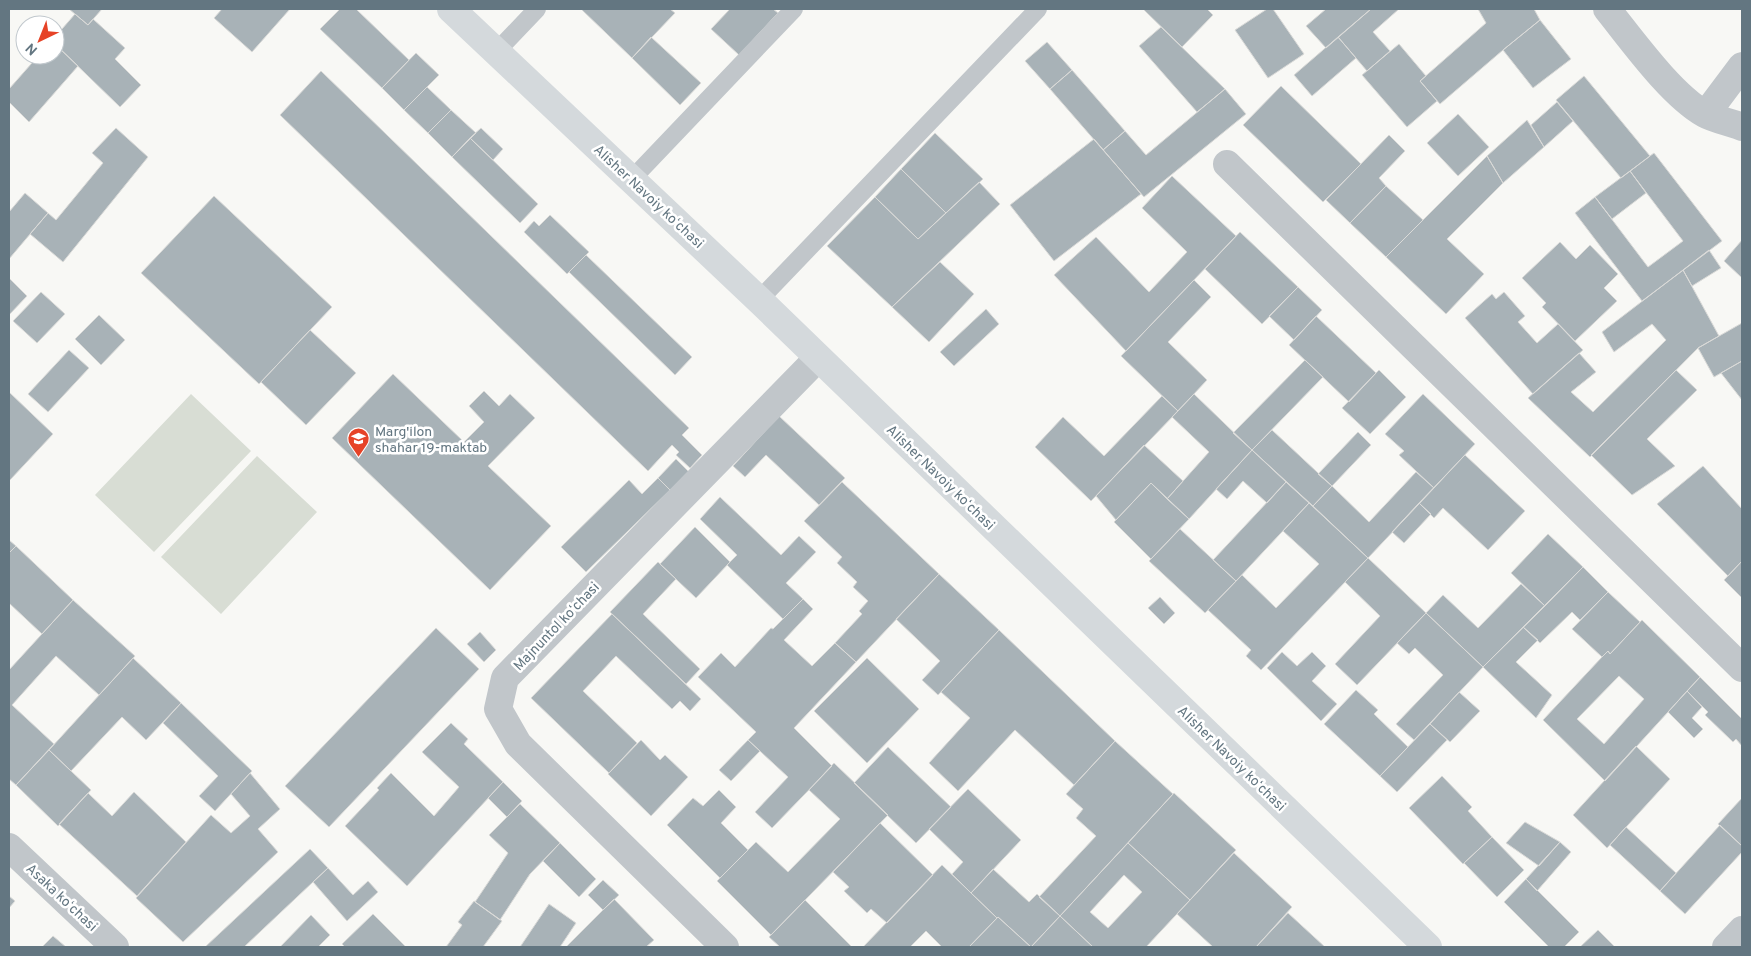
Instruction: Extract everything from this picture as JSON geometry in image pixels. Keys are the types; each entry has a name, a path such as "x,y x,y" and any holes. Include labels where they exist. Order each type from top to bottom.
{"main road":[{"name":"Alisher Navoiy koʻchasi","path":"451,9 759,300 1428,947"}],"street":[{"path":"1607,9 1662,75 1685,99 1706,114 1742,127"},
{"path":"1706,114 1742,66"},
{"path":"1227,164 1742,668"},
{"name":"Majnuntol koʻchasi","path":"725,947 518,744 498,709 505,678 818,358"},
{"name":"Asaka koʻchasi","path":"9,848 115,947"},
{"path":"1726,947 1742,930"}],"lane":[{"path":"497,51 537,9"},
{"path":"631,180 794,9"},
{"path":"759,300 1038,9"}],"shaded area":[{"path":"191,394 251,451 154,552 95,495"},
{"path":"257,456 317,512 221,614 161,557"}],"building":[{"path":"69,9 102,9 88,25"},
{"path":"222,9 290,9 252,52 214,18"},
{"path":"340,9 356,9 409,60 382,88 320,29"},
{"path":"581,9 670,9 675,13 632,58"},
{"path":"730,9 773,9 778,13 739,55 711,29"},
{"path":"1143,9 1207,9 1213,15 1182,47"},
{"path":"1267,9 1273,9 1304,54 1268,78 1235,30"},
{"path":"1326,9 1371,9 1326,48 1306,26"},
{"path":"1371,9 1399,9 1373,32 1390,51 1367,71 1338,37"},
{"path":"1478,9 1534,9 1540,20 1440,104 1420,81 1486,23"},
{"path":"75,14 88,25 93,19 125,48 115,59 141,85 120,107 65,54 65,26"},
{"path":"1540,20 1571,59 1533,88 1503,50"},
{"path":"1161,27 1225,89 1197,112 1139,46"},
{"path":"651,37 701,83 680,105 632,58"},
{"path":"1338,37 1356,58 1312,96 1294,75"},
{"path":"1047,42 1072,70 1050,89 1025,61"},
{"path":"1399,44 1426,76 1420,81 1437,101 1407,127 1362,75"},
{"path":"416,53 439,75 404,110 382,88"},
{"path":"65,54 78,66 29,122 9,102 9,89 30,65 65,65"},
{"path":"1072,70 1125,131 1103,150 1050,89"},
{"path":"321,71 689,428 682,435 702,455 690,468 676,455 679,452 672,445 648,471 280,115"},
{"path":"1584,76 1650,156 1621,178 1556,100"},
{"path":"1281,86 1361,164 1323,202 1243,125"},
{"path":"427,87 451,110 428,133 404,110"},
{"path":"1225,89 1246,114 1144,197 1103,150 1125,131 1146,155"},
{"path":"1557,102 1573,121 1544,147 1531,125"},
{"path":"451,110 476,133 452,157 428,133"},
{"path":"1458,114 1489,147 1458,176 1427,143"},
{"path":"1527,120 1544,147 1503,183 1487,156"},
{"path":"116,128 148,157 63,262 30,234 48,213 56,220 103,163 92,153"},
{"path":"481,128 503,149 493,160 470,138"},
{"path":"935,133 983,179 946,213 901,169"},
{"path":"1389,135 1405,151 1379,178 1386,186 1350,223 1326,200"},
{"path":"470,138 538,204 520,223 452,157"},
{"path":"1094,139 1141,194 1054,261 1010,205"},
{"path":"1654,153 1722,241 1642,301 1575,213 1595,197 1648,267 1683,241 1630,171"},
{"path":"1487,156 1503,183 1447,239 1484,274 1446,314 1386,257"},
{"path":"901,169 946,213 918,239 875,197"},
{"path":"1630,171 1646,193 1612,219 1595,197"},
{"path":"1172,176 1236,236 1126,351 1054,275 1096,237 1149,292 1187,252 1142,208"},
{"path":"979,182 1000,204 892,307 827,246 875,197 918,239"},
{"path":"1386,186 1423,220 1386,257 1350,223"},
{"path":"25,193 48,213 9,259 9,212"},
{"path":"214,196 332,307 259,384 141,273"},
{"path":"550,215 589,252 567,274 524,232 534,221 539,226"},
{"path":"1240,232 1298,287 1262,324 1205,269"},
{"path":"1742,240 1742,278 1724,261"},
{"path":"1560,242 1576,259 1590,245 1618,274 1604,288 1617,301 1575,341 1542,307 1546,303 1522,278"},
{"path":"1709,250 1721,268 1692,286 1683,270"},
{"path":"586,255 692,357 675,375 569,272"},
{"path":"940,262 974,294 929,342 892,307"},
{"path":"1683,270 1719,336 1698,348 1590,457 1528,398 1579,353 1596,372 1571,392 1593,412 1666,340 1652,324 1614,352 1602,332"},
{"path":"9,278 27,296 9,315"},
{"path":"1194,280 1211,297 1168,342 1207,380 1178,411 1121,356"},
{"path":"1298,287 1322,310 1294,340 1269,316"},
{"path":"41,292 65,314 37,343 13,321"},
{"path":"1504,292 1525,316 1518,322 1537,343 1558,324 1583,350 1533,394 1465,318 1492,294 1496,299"},
{"path":"986,309 999,324 954,366 940,352"},
{"path":"99,315 125,340 101,365 75,339"},
{"path":"1316,316 1376,373 1349,402 1289,345"},
{"path":"1742,323 1742,361 1714,377 1698,348"},
{"path":"310,330 356,373 306,425 261,382"},
{"path":"69,350 89,368 48,412 28,394"},
{"path":"1305,360 1323,377 1252,450 1233,433"},
{"path":"1742,361 1742,400 1721,373"},
{"path":"1379,370 1406,397 1370,434 1342,408"},
{"path":"1676,370 1697,390 1647,439 1675,466 1632,495 1591,455"},
{"path":"393,374 464,442 484,422 469,406 484,391 499,406 510,394 535,418 488,466 551,526 490,590 332,438"},
{"path":"9,392 53,434 10,480 9,479"},
{"path":"1194,394 1252,450 1189,519 1167,499 1209,452 1172,417"},
{"path":"1423,394 1475,444 1434,488 1399,455 1404,451 1385,434"},
{"path":"1162,396 1178,411 1091,501 1035,447 1063,417 1104,456"},
{"path":"779,416 845,478 819,505 766,455 745,477 733,466"},
{"path":"1272,430 1332,486 1313,506 1252,450"},
{"path":"1358,432 1371,445 1332,486 1318,474"},
{"path":"1144,445 1183,481 1167,499 1151,483 1116,520 1096,496"},
{"path":"1252,450 1286,482 1267,503 1243,481 1227,499 1216,489"},
{"path":"1465,455 1525,511 1488,550 1443,508 1434,518 1419,503"},
{"path":"676,459 689,472 670,490 658,478"},
{"path":"1703,466 1742,509 1742,561 1728,576 1657,504"},
{"path":"1416,472 1434,488 1368,558 1313,506 1332,486 1369,522"},
{"path":"658,478 670,490 586,572 561,547 629,480 642,494"},
{"path":"842,482 939,574 856,662 835,643 862,614 859,611 868,601 853,587 857,582 837,563 842,557 804,521"},
{"path":"1286,482 1309,503 1236,581 1213,560"},
{"path":"1151,483 1189,519 1151,559 1114,522"},
{"path":"720,497 781,555 799,536 816,552 786,583 803,599 783,619 727,565 737,555 700,519"},
{"path":"1309,503 1368,558 1261,670 1246,656 1251,650 1208,610 1242,575 1276,608 1319,564 1283,531"},
{"path":"1419,503 1431,514 1404,543 1392,532"},
{"path":"695,527 730,562 696,598 660,564"},
{"path":"1180,529 1236,581 1205,613 1149,561"},
{"path":"1548,534 1583,567 1545,606 1511,573"},
{"path":"9,540 16,546 9,553"},
{"path":"16,546 73,600 42,634 9,603 9,553"},
{"path":"1368,558 1426,613 1357,685 1335,664 1380,616 1345,582"},
{"path":"1742,561 1742,598 1724,580"},
{"path":"658,562 676,579 643,614 700,669 686,684 610,612"},
{"path":"1583,567 1608,592 1580,620 1572,612 1540,643 1523,627"},
{"path":"939,574 999,630 938,695 922,680 940,661 896,619"},
{"path":"1521,584 1545,606 1483,667 1426,613 1443,595 1478,628"},
{"path":"1608,592 1640,622 1610,654 1608,651 1602,657 1572,629"},
{"path":"1160,597 1175,613 1164,624 1148,608"},
{"path":"803,599 813,609 784,640 812,666 835,643 856,662 794,728 832,766 772,828 755,812 788,777 748,740 756,732 698,677 721,653 735,667 771,628 773,629"},
{"path":"73,600 135,656 99,695 56,656 12,705 54,744 16,785 9,779 9,670"},
{"path":"1426,613 1483,667 1414,740 1396,724 1443,675 1415,648 1409,654 1397,643"},
{"path":"612,614 701,699 690,711 680,701 672,709 616,656 583,691 637,743 609,773 531,698"},
{"path":"1642,620 1700,677 1605,781 1543,720 1608,651 1610,654","holes":["1619,676 1644,699 1604,744 1577,719"]},
{"path":"1523,627 1538,640 1516,662 1552,695 1536,718 1483,667"},
{"path":"436,628 479,669 329,827 285,786"},
{"path":"999,630 1115,741 1074,785 1015,730 958,791 929,763 970,718 941,692"},
{"path":"480,632 496,650 484,662 467,644"},
{"path":"1282,652 1297,666 1312,652 1326,666 1312,681 1337,704 1321,721 1267,668"},
{"path":"133,658 181,703 146,740 122,717 71,771 49,750"},
{"path":"867,658 919,709 867,763 814,711"},
{"path":"1700,677 1742,719 1742,746 1736,739 1733,742 1705,715 1708,712 1687,691"},
{"path":"1356,690 1378,710 1374,714 1408,747 1380,776 1324,724"},
{"path":"1687,691 1702,707 1692,718 1703,729 1694,738 1668,712"},
{"path":"1459,692 1480,711 1450,742 1430,724"},
{"path":"181,703 252,771 215,811 199,796 218,776 163,723"},
{"path":"451,723 468,739 464,744 503,782 407,886 345,826 379,790 377,788 391,773 434,816 459,787 422,752"},
{"path":"1430,724 1447,740 1397,792 1380,776"},
{"path":"641,740 660,760 665,755 688,777 651,816 608,774"},
{"path":"748,740 760,751 731,781 719,770"},
{"path":"1115,741 1173,794 1060,916 1039,897 1096,836 1076,818 1083,809 1066,794"},
{"path":"1636,746 1670,779 1607,848 1573,815"},
{"path":"888,747 951,807 916,843 854,783"},
{"path":"49,750 91,790 58,826 16,785"},
{"path":"834,763 888,815 771,935 717,881 756,842 788,872 840,819 809,790"},
{"path":"250,773 280,809 258,829 278,852 183,942 136,898 211,815 231,833 250,816 231,794"},
{"path":"1442,776 1472,807 1468,811 1492,837 1463,864 1409,808"},
{"path":"503,782 522,801 507,817 488,798"},
{"path":"968,789 1021,840 971,893 952,874 963,862 929,829"},
{"path":"719,790 736,807 721,823 748,850 720,878 667,825 693,798 703,806"},
{"path":"134,792 186,842 137,896 59,824 88,793 112,816"},
{"path":"1174,793 1236,850 1190,900 1128,843"},
{"path":"1742,798 1742,846 1718,824"},
{"path":"520,804 560,843 530,874 500,920 475,902 508,853 489,835"},
{"path":"1525,822 1560,842 1539,866 1506,843"},
{"path":"880,823 933,875 887,923 871,909 867,913 844,891 849,887 833,872"},
{"path":"1720,825 1742,846 1742,852 1685,914 1660,891"},
{"path":"1626,827 1676,873 1660,891 1610,845"},
{"path":"1492,837 1524,870 1497,897 1464,863"},
{"path":"1560,842 1571,852 1537,891 1526,879"},
{"path":"560,843 596,879 579,897 543,861"},
{"path":"1128,843 1190,900 1146,947 1093,947 1060,916","holes":["1124,875 1142,892 1108,928 1090,912"]},
{"path":"310,849 328,868 244,947 205,947"},
{"path":"1234,853 1292,907 1256,947 1213,947 1177,914"},
{"path":"942,865 997,918 969,947 942,947 926,931 910,947 863,947"},
{"path":"328,868 353,895 368,881 378,892 347,921 313,882"},
{"path":"993,869 1029,902 1037,894 1060,916 1031,947 971,893"},
{"path":"1526,879 1579,932 1564,947 1549,947 1504,902"},
{"path":"603,880 619,895 603,910 588,895"},
{"path":"9,896 15,901 9,908"},
{"path":"614,899 654,940 646,947 566,947"},
{"path":"805,900 852,947 780,947 769,937"},
{"path":"474,901 502,921 483,947 446,947 462,925 458,922"},
{"path":"549,904 576,923 560,947 520,947"},
{"path":"1288,913 1325,947 1256,947"},
{"path":"373,914 406,947 345,947 342,944"},
{"path":"311,915 330,935 318,947 280,947"},
{"path":"1060,916 1093,947 1031,947"},
{"path":"998,917 1031,947 969,947"},
{"path":"1598,930 1615,947 1580,947"},
{"path":"53,936 66,947 42,947"}],"place":[{"name":"Marg'ilon shahar 19-maktab","path":"359,458"}]}
